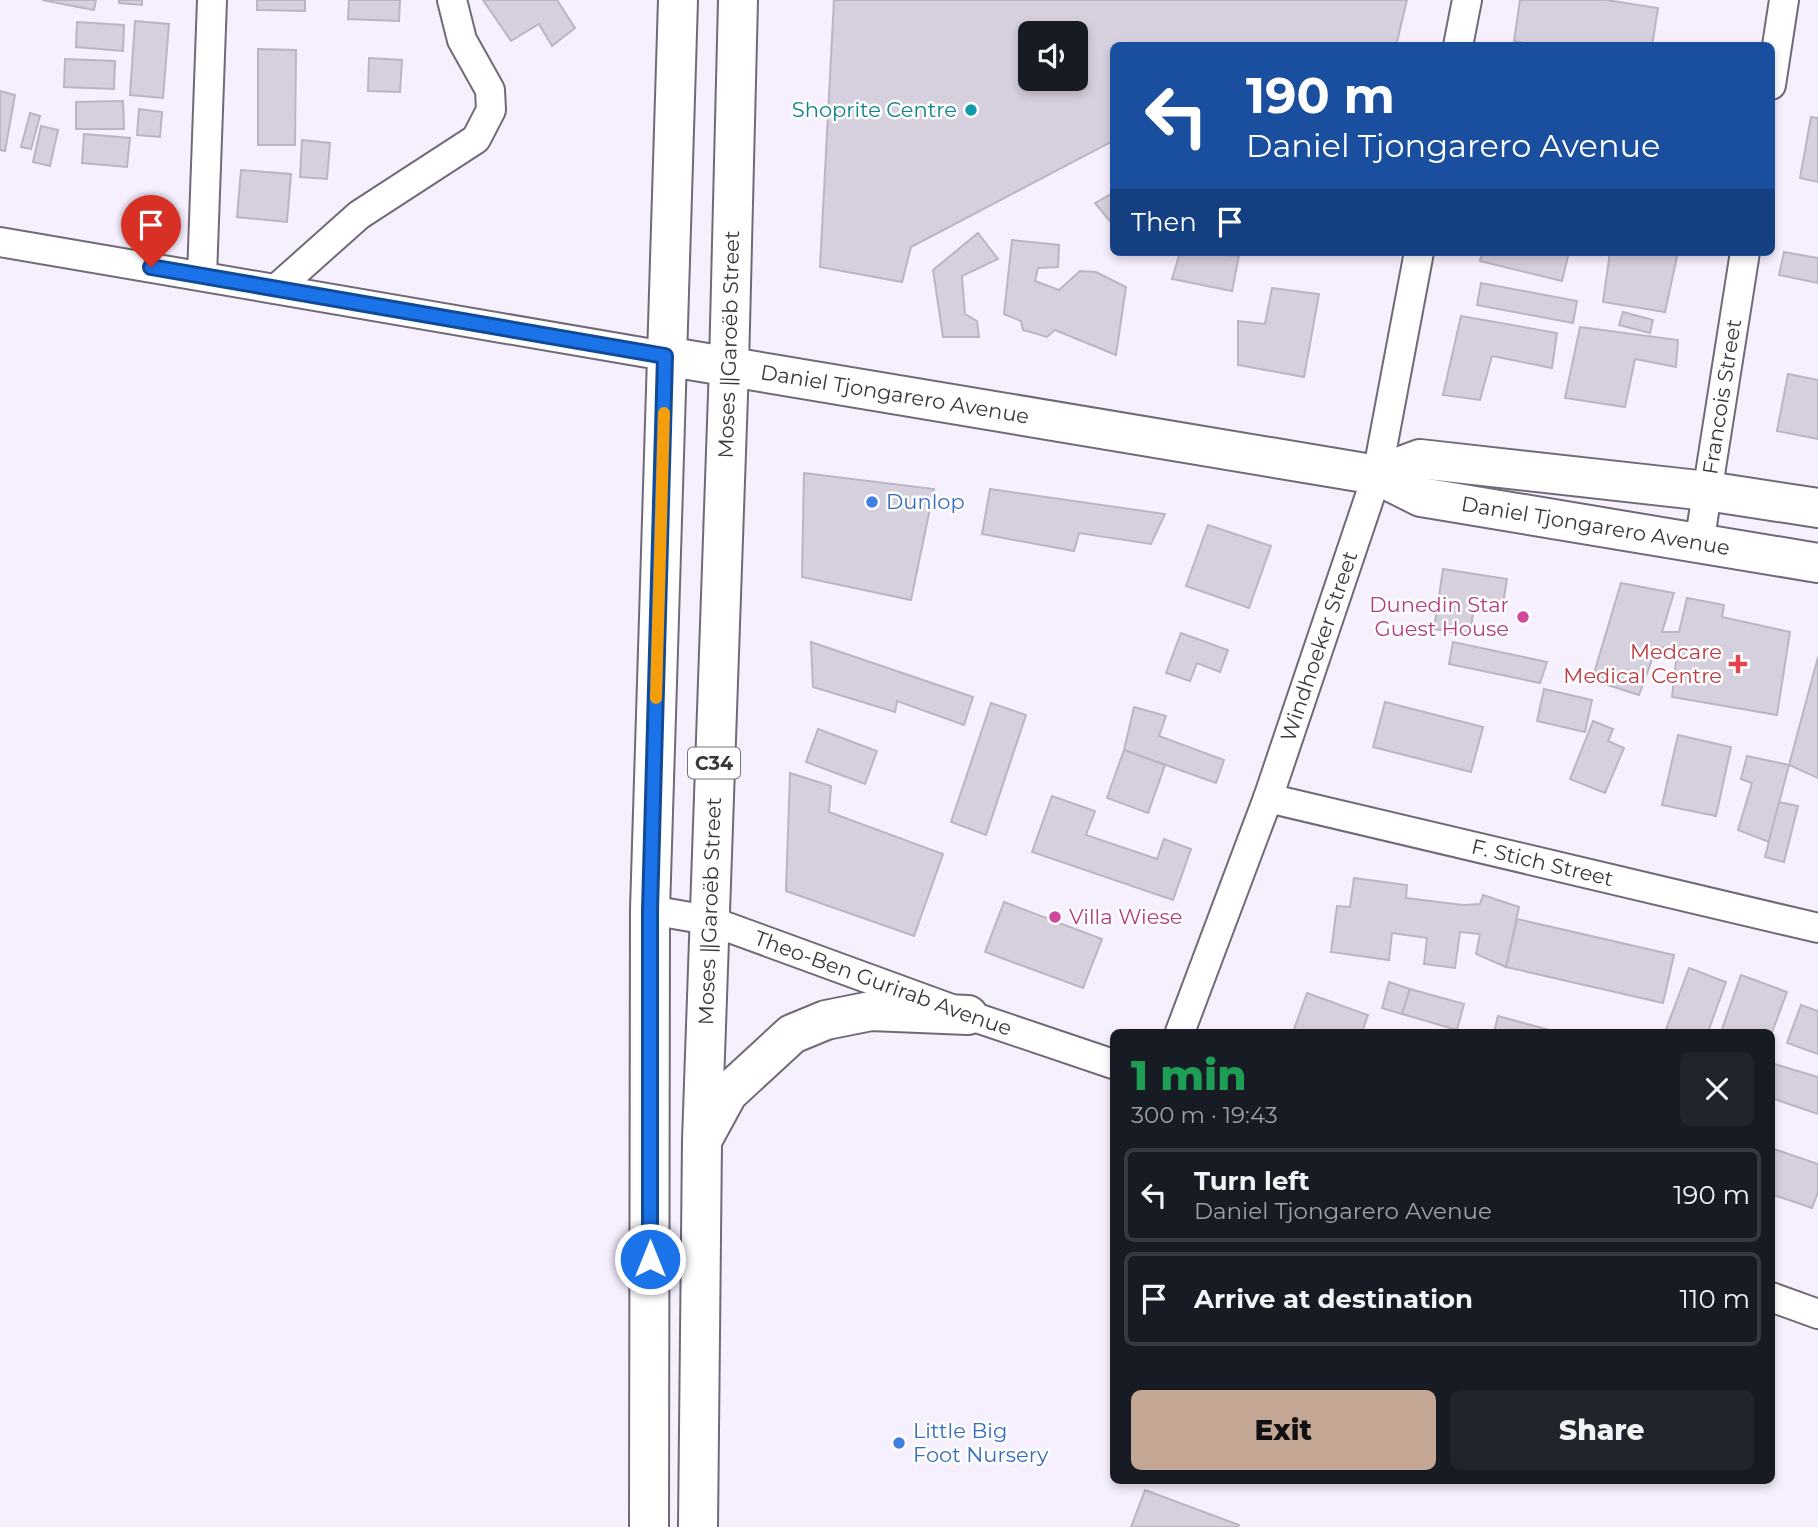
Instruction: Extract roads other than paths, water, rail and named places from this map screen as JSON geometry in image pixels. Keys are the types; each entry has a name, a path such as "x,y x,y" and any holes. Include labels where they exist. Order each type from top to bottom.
{"main road":[{"path":"649,1527 650,910 678,0"},
{"name":"Moses ǁGaroëb Street","path":"698,1527 702,1141 729,366 738,0"},
{"name":"Daniel Tjongarero Avenue","path":"665,356 1377,475 1421,497 1818,563"},
{"name":"Daniel Tjongarero Avenue","path":"1377,475 1420,459 1707,491 1818,508"},
{"path":"702,1141 728,1093 793,1034 826,1020 871,1011 968,1015"}],"street":[{"path":"202,276 212,0"},
{"path":"276,289 359,215 476,139 491,110 489,90 462,40 452,0"},
{"path":"1459,42 1467,0"},
{"path":"1775,59 1784,0"},
{"name":"Daniel Tjongarero Avenue","path":"0,243 665,356"},
{"name":"Windhoeker Street","path":"1181,1029 1268,798 1377,475 1418,256"},
{"name":"Francois Street","path":"1699,544 1744,256"},
{"name":"F. Stich Street","path":"1268,798 1818,928"},
{"name":"Theo-Ben Gurirab Avenue","path":"650,910 708,920 968,1015 1110,1062"},
{"path":"1775,1298 1818,1314"}],"place":[{"name":"Shoprite Centre","path":"971,110"},
{"name":"Dunlop","path":"872,502"},
{"name":"Dunedin Star Guest House","path":"1523,617"},
{"name":"Medcare Medical Centre","path":"1738,664"},
{"name":"Villa Wiese","path":"1055,917"},
{"name":"Little Big Foot Nursery","path":"899,1443"}]}
